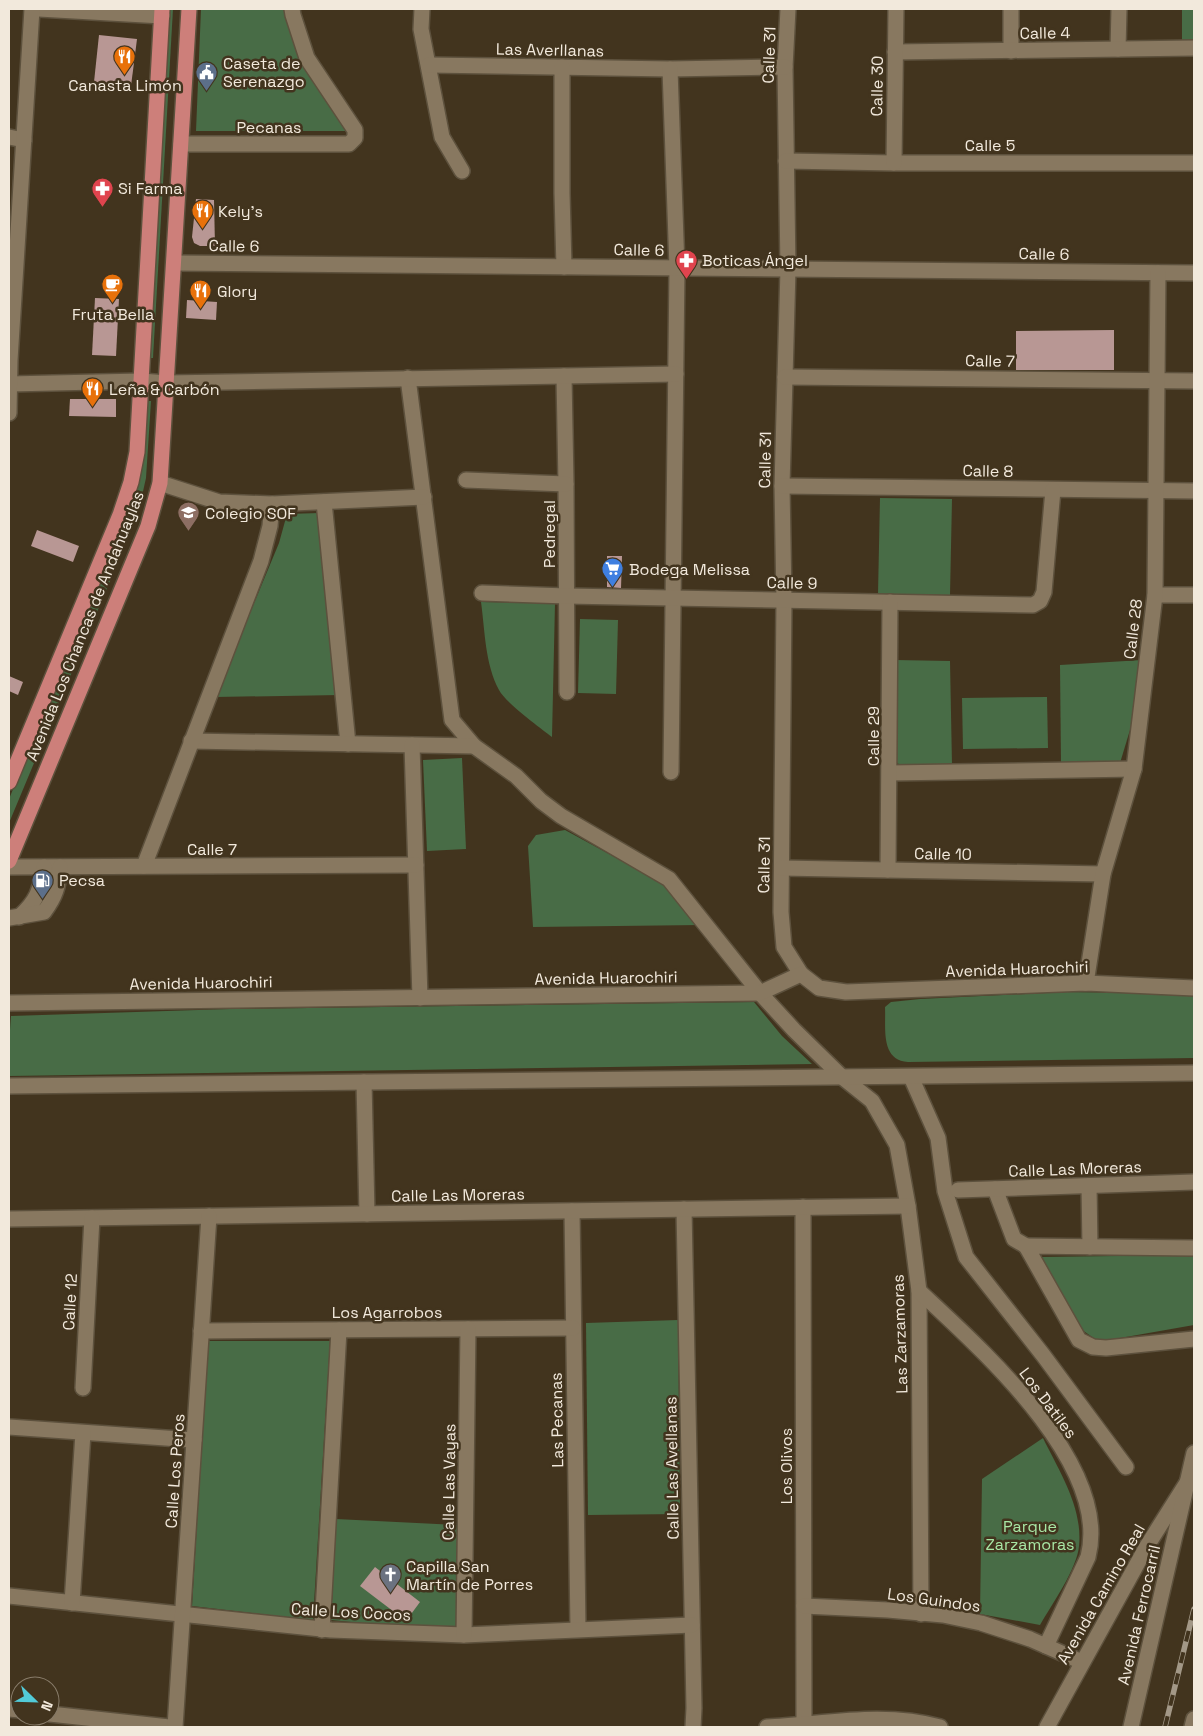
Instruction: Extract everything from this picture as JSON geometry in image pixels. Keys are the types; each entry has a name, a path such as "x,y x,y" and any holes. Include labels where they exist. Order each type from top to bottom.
{"main road":[{"name":"Avenida Los Chancas de Andahuaylas","path":"9,861 148,526 160,483 189,9"},
{"name":"Avenida Los Chancas de Andahuaylas","path":"9,782 120,514 131,482 136,452 141,381 162,12"}],"street":[{"path":"9,413 12,264 24,140 32,9"},
{"path":"39,9 162,12"},
{"name":"Pecanas","path":"181,144 349,144 355,138 355,130 307,58 292,9"},
{"path":"422,9 421,29 442,137 462,171"},
{"name":"Calle 31","path":"788,9 785,67 788,269 782,486 784,600 781,912 784,947 801,974"},
{"name":"Calle 30","path":"894,163 896,9"},
{"path":"1011,9 1011,51"},
{"path":"1118,49 1119,9"},
{"name":"Calle 4","path":"895,52 1194,48"},
{"name":"Las Averllanas","path":"429,65 670,69"},
{"path":"562,67 564,267"},
{"path":"671,772 677,268 670,69 785,67"},
{"path":"9,137 24,140"},
{"name":"Calle 5","path":"786,161 1194,163"},
{"name":"Calle 6","path":"174,262 1194,273"},
{"name":"Calle 28","path":"1086,983 1103,874 1134,769 1155,595 1158,273"},
{"path":"9,384 676,374"},
{"name":"Pedregal","path":"564,376 567,692"},
{"name":"Calle 7","path":"785,377 1194,381"},
{"name":"Las Zarzamoras","path":"408,378 452,720 474,746 516,776 541,801 561,816 669,879 760,993 794,1030 842,1077 872,1101 897,1145 908,1206 919,1291 921,1614"},
{"path":"466,480 566,484"},
{"path":"160,483 219,502 272,504 424,497"},
{"name":"Calle 8","path":"782,486 1194,491"},
{"name":"Calle 9","path":"482,593 1033,605 1040,601 1044,592 1054,490"},
{"path":"324,502 348,744"},
{"path":"144,866 261,560 270,526 272,504"},
{"path":"1155,595 1194,595"},
{"name":"Calle 29","path":"888,870 890,602"},
{"path":"191,741 474,746"},
{"path":"412,745 420,998"},
{"path":"890,773 1134,769"},
{"name":"Calle 7","path":"9,867 416,865"},
{"path":"14,918 34,901 40,890 44,867"},
{"path":"14,918 44,912 55,898 60,867"},
{"name":"Calle 10","path":"782,868 1103,874"},
{"name":"Avenida Huarochiri","path":"9,1003 760,993 801,974 819,988 846,992 1086,983 1194,988"},
{"path":"9,1086 911,1077 1194,1072"},
{"path":"911,1077 938,1138 945,1191 966,1257 1043,1355 1126,1467"},
{"path":"364,1082 367,1214"},
{"name":"Calle Las Moreras","path":"958,1190 1194,1182"},
{"path":"1089,1186 1090,1247"},
{"path":"996,1189 1014,1239 1026,1246 1194,1248"},
{"name":"Calle Las Moreras","path":"9,1219 908,1206"},
{"name":"Los Olivos","path":"803,1207 804,1725"},
{"name":"Calle Las Avellanas","path":"684,1209 693,1727"},
{"name":"Las Pecanas","path":"572,1211 578,1629"},
{"name":"Calle Los Peros","path":"175,1727 209,1216"},
{"name":"Calle 12","path":"83,1388 92,1218"},
{"path":"1026,1246 1079,1340 1093,1347 1106,1348 1194,1339"},
{"name":"Los Datiles","path":"919,1291 994,1362 1047,1426 1063,1451 1084,1495 1091,1519 1091,1547 1046,1646"},
{"name":"Los Agarrobos","path":"201,1331 573,1328"},
{"name":"Calle Las Vayas","path":"464,1635 468,1329"},
{"path":"322,1630 339,1330"},
{"path":"9,1427 194,1440"},
{"path":"72,1603 83,1433"},
{"name":"Avenida Ferrocarril","path":"1131,1727 1194,1453"},
{"name":"Avenida Camino Real","path":"1047,1727 1147,1546 1188,1481"},
{"name":"Calle Los Cocos","path":"9,1596 322,1630 464,1635 692,1625"},
{"name":"Los Guindos","path":"804,1606 943,1615 981,1623 1030,1639 1082,1662"},
{"path":"767,1727 891,1718 920,1721 940,1727"},
{"path":"60,1719 169,1727"},
{"path":"1192,1727 1194,1719"}],"green space":[{"path":"167,9 173,9 153,358 147,358"},
{"path":"201,9 289,9 300,62 350,131 196,131"},
{"path":"1182,9 1194,9 1194,42 1182,42"},
{"path":"144,401 151,401 146,478 138,514 9,823 9,799 134,495"},
{"path":"880,498 952,499 950,595 878,594"},
{"path":"320,513 340,695 215,697 279,543 287,514"},
{"path":"481,602 555,603 552,737 515,708 499,690 488,658"},
{"path":"580,619 618,620 616,694 578,693"},
{"path":"895,660 950,661 952,765 900,765 896,762"},
{"path":"1142,660 1133,720 1120,763 1061,764 1060,665"},
{"path":"1047,697 1048,748 963,749 962,698"},
{"path":"462,758 466,849 427,851 423,760"},
{"path":"565,830 666,885 701,925 533,927 528,846 536,835"},
{"path":"1067,992 1194,994 1194,1058 908,1062 893,1056 886,1042 885,1007 891,1002"},
{"path":"754,1002 782,1036 812,1064 9,1076 11,1016 229,1009"},
{"path":"1194,1255 1194,1325 1103,1341 1095,1339 1078,1327 1041,1257"},
{"path":"678,1320 680,1514 588,1515 586,1323"},
{"path":"208,1341 330,1341 313,1620 192,1606"},
{"name":"Parque Zarzamoras","path":"1043,1438 1074,1503 1079,1532 1079,1546 1074,1565 1040,1625 980,1614 982,1479"},
{"path":"336,1519 457,1525 458,1628 412,1628 331,1620"}],"building":[{"path":"99,35 137,39 131,86 94,82"},
{"path":"196,199 214,200 215,246 200,246 194,243 192,237"},
{"path":"95,298 119,299 116,356 92,355"},
{"name":"Glory","path":"187,300 217,302 216,320 186,318"},
{"path":"1114,330 1114,370 1016,370 1016,331"},
{"name":"Leña & Carbón","path":"70,399 116,399 116,417 69,416"},
{"path":"37,530 79,546 73,562 31,546"},
{"path":"607,556 622,556 621,588 607,587"},
{"path":"9,676 23,682 18,695 9,691"},
{"name":"Capilla San Martín de Porres","path":"375,1567 420,1602 406,1621 360,1586"}],"railway":[{"path":"1165,1727 1194,1609"}],"place":[{"name":"Canasta Limón","path":"125,75"},
{"name":"Caseta de Serenazgo","path":"207,91"},
{"name":"Si Farma","path":"102,207"},
{"name":"Kely's","path":"202,230"},
{"name":"Boticas Ángel","path":"686,279"},
{"name":"Fruta Bella","path":"113,304"},
{"name":"Glory","path":"201,310"},
{"name":"Leña & Carbón","path":"93,408"},
{"name":"Colegio SOF","path":"189,532"},
{"name":"Bodega Melissa","path":"613,588"},
{"name":"Pecsa","path":"43,899"},
{"name":"Capilla San Martín de Porres","path":"390,1594"}]}
